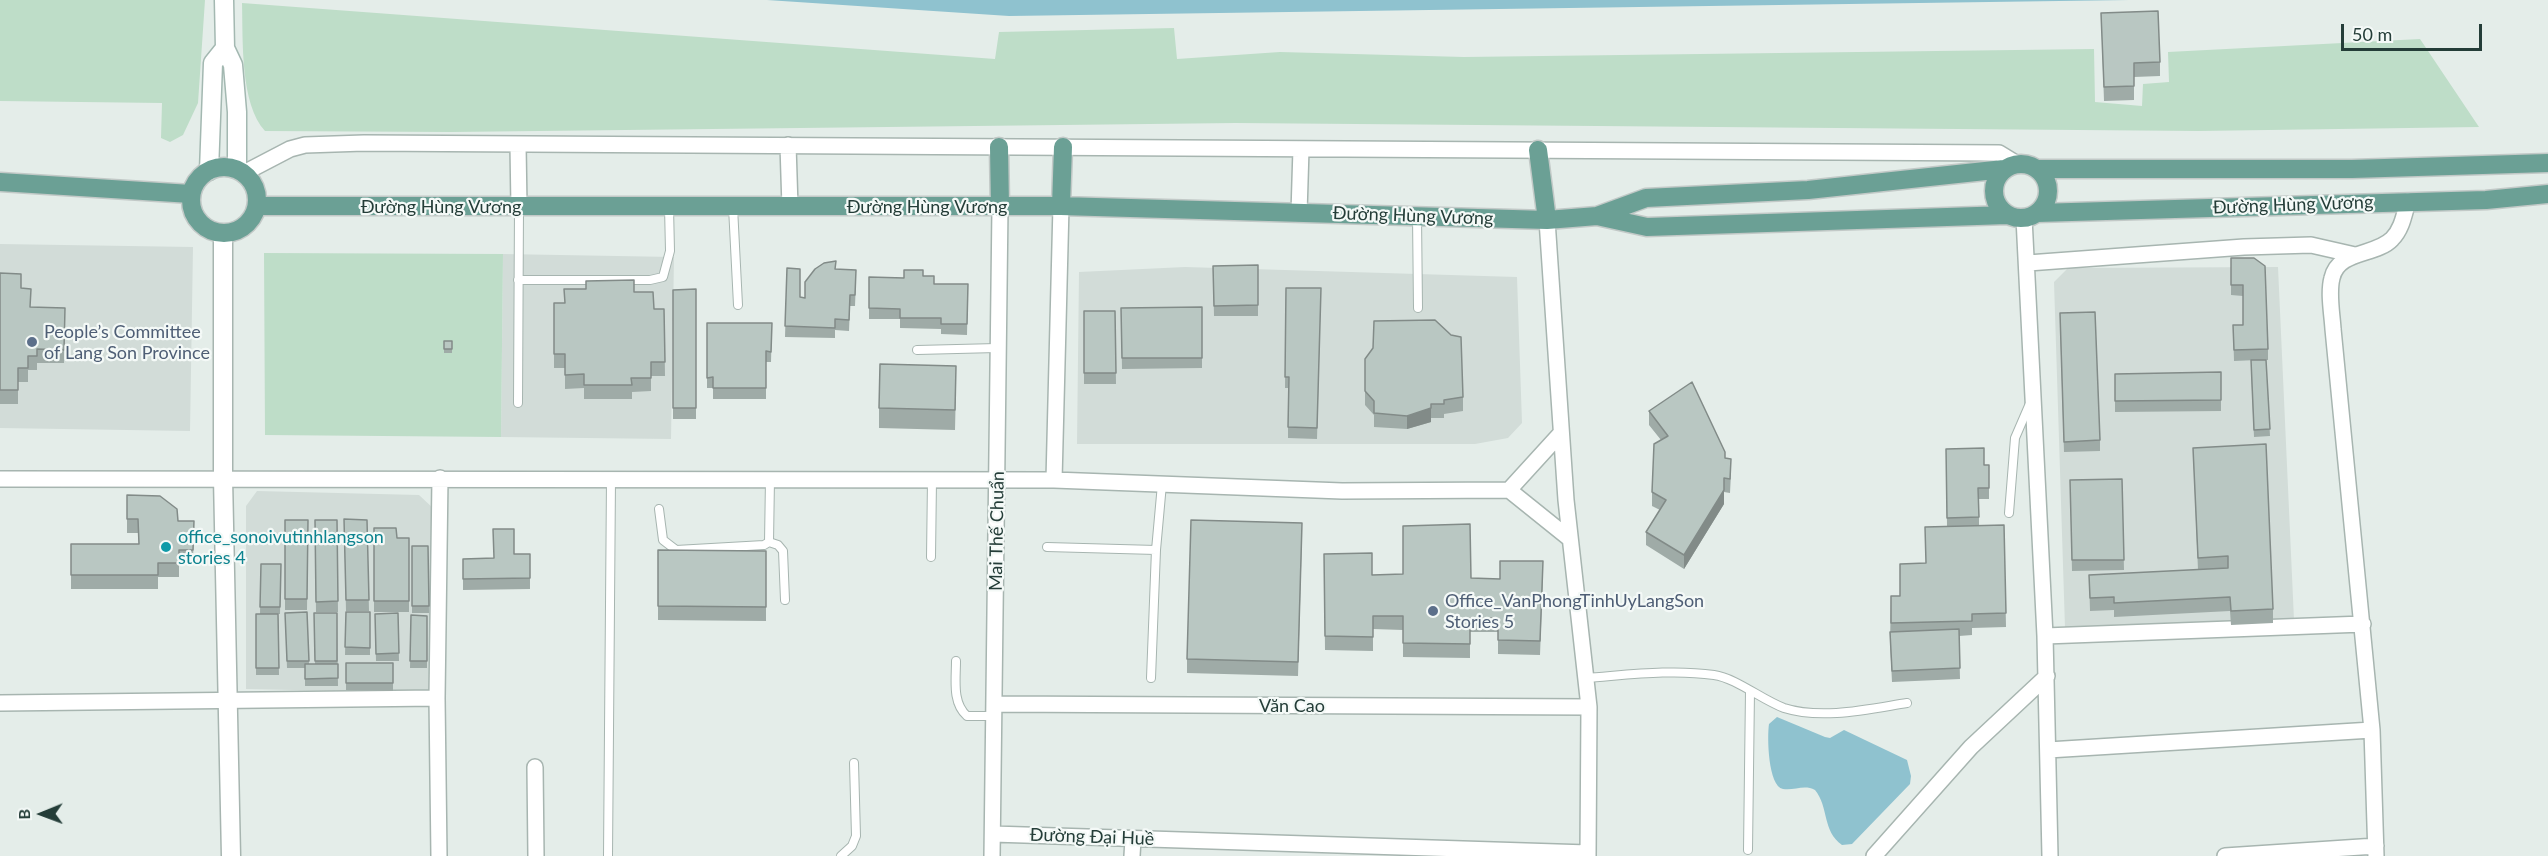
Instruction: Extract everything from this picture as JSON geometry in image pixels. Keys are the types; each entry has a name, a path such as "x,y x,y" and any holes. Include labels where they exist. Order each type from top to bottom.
{"main road":[{"path":"999,147 1000,207"},
{"path":"1061,206 1063,147"},
{"path":"1538,150 1546,220"},
{"name":"Đường Hùng Vương","path":"2038,169 2352,169 2548,163"},
{"path":"2011,166 2038,169 2048,186 2048,196 2023,215 1999,208 1994,187 1997,177 2011,166"},
{"name":"Đường Hùng Vương","path":"258,206 1061,206 1546,220 1597,216 1646,198 1808,189 2011,166"},
{"path":"218,167 241,171 252,182 257,194 258,206 251,221 239,231 223,235 209,231 198,222 191,208 191,194 195,185 209,171 218,167"},
{"path":"0,182 191,194"},
{"name":"Đường Hùng Vương","path":"1597,216 1647,227 2486,200 2548,194"}],"street":[{"path":"224,4 225,48 233,65 241,171 290,149 305,145 364,143 1999,153 2011,166"},
{"path":"209,171 213,63 225,48"},
{"path":"518,145 519,207"},
{"path":"788,146 790,207"},
{"path":"1299,213 1301,149"},
{"path":"2225,856 2376,851 2372,730 2333,329 2332,277 2338,265 2355,255 2380,247 2392,240 2401,226 2408,201"},
{"path":"1054,480 1061,206"},
{"name":"Mai Thế Chuẩn","path":"993,856 1000,207"},
{"path":"2023,215 2028,263 2047,676 2050,856"},
{"path":"1546,220 1570,539 1589,707 1588,854"},
{"path":"223,235 223,478 231,856"},
{"path":"2028,263 2244,247 2311,245 2355,255"},
{"path":"1509,490 1561,432"},
{"path":"439,856 437,698 440,478"},
{"path":"0,479 1054,480 1342,492 1509,490 1570,539"},
{"path":"2045,636 2363,624"},
{"path":"1874,856 1971,747 2047,676"},
{"path":"0,703 437,698"},
{"name":"Văn Cao","path":"994,710 1589,707"},
{"path":"2048,750 2372,730"},
{"path":"535,767 536,856"},
{"name":"Đường Đại Huề","path":"993,834 1133,839 1251,850 1588,854"},
{"path":"1132,856 1133,839"}],"lane":[{"path":"518,403 519,207"},
{"path":"518,280 650,280 663,277 670,251 669,207"},
{"path":"733,207 738,305"},
{"path":"1418,216 1418,308"},
{"path":"917,350 997,348"},
{"path":"2009,513 2015,438 2034,394"},
{"path":"608,856 610,478"},
{"path":"769,542 770,479"},
{"path":"931,557 932,480"},
{"path":"1150,678 1156,550 1162,484"},
{"path":"659,509 663,540 676,550 756,547 769,542 778,545 783,551 785,600"},
{"path":"1047,548 1156,550"},
{"path":"956,662 957,701 960,710 967,716 994,710"},
{"path":"1586,678 1660,673 1716,675 1785,708 1821,713 1866,710 1907,703"},
{"path":"1748,850 1750,691"},
{"path":"841,856 852,846 856,836 854,763"}],"shaded area":[{"path":"0,244 193,247 190,431 0,428"},
{"path":"503,254 674,257 671,439 501,437"},
{"path":"1185,267 1517,277 1522,423 1508,438 1475,444 1077,444 1079,272"},
{"path":"2278,267 2294,620 2065,628 2054,282 2068,268"},
{"path":"257,491 419,495 434,509 437,693 246,689 246,506"}],"green space":[{"path":"0,0 205,0 198,103 183,135 170,142 161,138 162,103 0,101"},
{"path":"242,3 995,59 999,32 1174,28 1177,59 1280,52 1464,57 2094,49 2095,102 2142,106 2143,84 2169,82 2168,52 2420,39 2479,127 2198,131 1236,123 451,132 265,131 251,105 247,88 244,71"},
{"path":"264,253 503,254 501,437 265,435"}],"water":[{"path":"767,0 2129,0 1009,16"},
{"path":"1777,717 1830,738 1844,730 1907,760 1911,776 1910,784 1852,844 1842,845 1831,833 1815,790 1811,788 1783,789 1774,779 1771,771 1768,730 1769,724"}],"building":[{"path":"2158,11 2160,62 2134,63 2134,86 2104,87 2101,13"},
{"path":"2231,258 2254,258 2265,266 2268,349 2234,350 2233,325 2243,325 2243,285 2231,285"},
{"path":"836,261 835,269 856,270 855,295 850,295 849,320 835,319 835,328 785,326 787,268 800,269 800,297 805,298 805,282 815,269 824,263"},
{"path":"1258,265 1258,305 1214,306 1213,266"},
{"path":"904,270 923,270 923,276 934,276 934,284 968,284 967,324 941,324 941,318 900,318 900,309 869,308 869,277 904,278"},
{"name":"People’s Committee of Lang Son Province","path":"0,273 21,274 21,288 31,289 30,307 65,308 64,350 37,349 37,356 28,356 28,368 18,368 18,390 0,390"},
{"path":"634,280 634,292 653,292 654,309 664,309 665,362 651,362 651,378 631,378 632,385 584,385 584,374 565,375 565,354 554,354 554,303 565,303 564,289 586,289 586,281"},
{"path":"1286,288 1321,288 1317,428 1288,427 1289,377 1285,377"},
{"path":"696,289 696,408 673,408 673,290"},
{"path":"1202,307 1202,358 1122,358 1121,308"},
{"path":"1084,311 1115,311 1116,373 1084,373"},
{"path":"2095,312 2100,440 2064,442 2060,313"},
{"path":"1435,320 1451,335 1461,337 1463,397 1444,400 1444,404 1431,404 1431,408 1407,416 1374,413 1374,401 1365,391 1365,359 1373,348 1374,321"},
{"path":"707,323 772,323 771,352 766,351 766,388 713,388 713,377 707,378"},
{"path":"444,341 452,341 452,349 444,349"},
{"path":"2251,360 2266,360 2270,429 2254,430"},
{"path":"880,364 956,366 955,410 879,408"},
{"path":"2221,372 2221,400 2115,401 2115,374"},
{"path":"1692,382 1725,452 1725,458 1731,459 1730,479 1724,478 1724,490 1684,555 1646,532 1666,500 1652,492 1654,444 1668,436 1649,411"},
{"path":"2266,444 2273,609 2231,611 2230,597 2114,603 2114,597 2090,598 2089,575 2228,568 2228,556 2198,558 2193,448"},
{"path":"1984,448 1984,465 1989,465 1989,488 1978,488 1979,517 1947,518 1946,449"},
{"path":"2122,479 2124,560 2072,560 2070,480"},
{"name":"office_sonoivutinhlangson stories 4","path":"127,495 160,496 177,509 178,521 194,521 193,550 179,550 179,563 158,563 158,575 71,575 71,544 139,544 138,519 127,519"},
{"path":"344,519 367,520 369,600 346,600"},
{"path":"285,520 308,520 307,599 285,599"},
{"path":"315,520 337,520 338,601 316,602"},
{"path":"1191,520 1302,523 1298,662 1187,659"},
{"name":"Office_VanPhongTinhUyLangSon Stories 5","path":"1470,524 1471,578 1500,579 1500,561 1543,561 1540,641 1498,640 1498,618 1470,618 1470,644 1403,643 1403,616 1373,616 1373,637 1325,636 1324,554 1372,553 1372,575 1403,574 1403,526"},
{"path":"2004,525 2006,613 1972,614 1972,621 1891,623 1891,596 1900,596 1900,564 1926,563 1925,527"},
{"path":"374,528 396,528 397,538 409,538 409,601 374,601"},
{"path":"493,529 514,529 514,554 530,554 530,578 463,579 463,559 494,558"},
{"path":"412,546 428,546 429,606 412,606"},
{"path":"658,550 766,551 766,607 658,606"},
{"path":"261,564 281,564 280,607 260,607"},
{"path":"307,612 309,661 287,661 285,613"},
{"path":"346,612 370,612 370,648 345,647"},
{"path":"314,613 337,613 337,661 315,661"},
{"path":"398,613 399,653 376,654 375,614"},
{"path":"256,614 278,614 279,668 256,668"},
{"path":"411,615 427,616 427,661 410,661"},
{"path":"1959,629 1960,668 1892,671 1890,632"},
{"path":"346,663 393,663 393,683 346,683"},
{"path":"305,664 338,664 338,678 305,679"}],"place":[{"name":"People’s Committee of Lang Son Province","path":"32,342"},
{"name":"office_sonoivutinhlangson stories 4","path":"166,547"},
{"name":"Office_VanPhongTinhUyLangSon Stories 5","path":"1433,611"}]}
